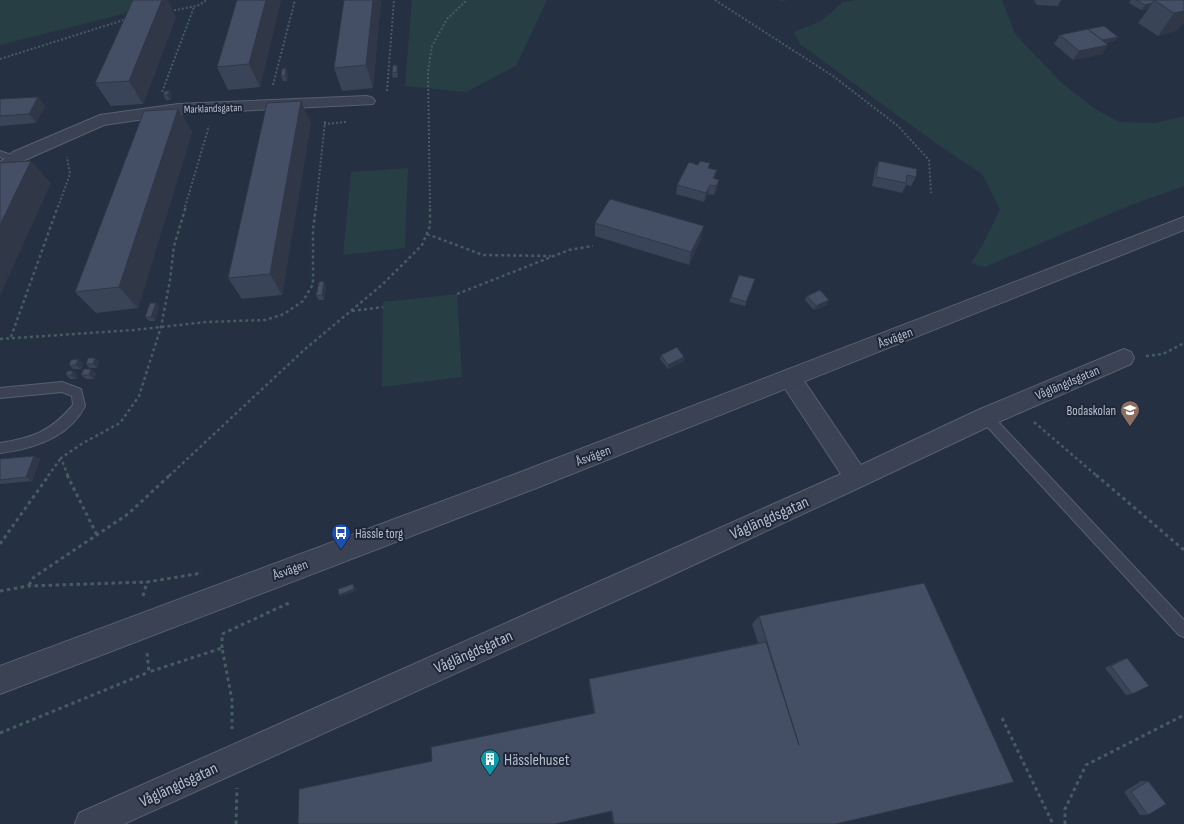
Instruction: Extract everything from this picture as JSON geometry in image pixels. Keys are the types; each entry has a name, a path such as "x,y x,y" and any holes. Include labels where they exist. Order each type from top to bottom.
{"street":[{"name":"Marklandsgatan","path":"0,170 7,156 19,156 100,120 178,109 367,102"},
{"name":"Åsvägen","path":"0,680 145,623 529,480 1184,223"},
{"name":"Våglängdsgatan","path":"90,824 857,478 986,417 1124,358"},
{"path":"790,378 857,478"}],"lane":[{"path":"0,393 62,387 77,393 79,406 67,421 49,435 22,445 0,448"},
{"path":"986,417 1184,630"}],"path":[{"path":"168,11 194,7 208,0"},
{"path":"268,105 295,0"},
{"path":"386,97 394,0"},
{"path":"28,586 34,577 128,514 304,350 383,284 422,245 430,226 428,71 432,46 447,19 466,0"},
{"path":"715,0 833,76 898,126 929,160 931,193"},
{"path":"154,112 194,7"},
{"path":"0,59 127,19"},
{"path":"0,339 206,322 265,320 284,314 303,301 313,284 313,230 327,103"},
{"path":"0,544 62,458 83,443 120,423 139,396 160,327 170,280 174,246 215,108"},
{"path":"324,124 350,122"},
{"path":"12,337 70,174 69,162 58,138"},
{"path":"427,234 483,255 554,256"},
{"path":"457,294 569,250 593,246"},
{"path":"351,311 383,307"},
{"path":"1124,358 1163,354 1184,343"},
{"path":"1014,405 1184,550"},
{"path":"62,458 66,472 97,535"},
{"path":"0,591 28,586 147,582 209,572"},
{"path":"147,582 142,600 149,672"},
{"path":"233,759 232,700 222,648 222,634 291,602"},
{"path":"0,733 149,672 222,648"},
{"path":"1065,824 1065,809 1086,766 1184,715"},
{"path":"1002,718 1053,824"}],"green space":[{"path":"0,0 158,0 119,15 0,45"},
{"path":"412,0 547,0 516,66 466,92 405,86"},
{"path":"856,0 1002,0 1015,34 1063,84 1095,109 1119,122 1155,123 1184,116 1184,186 1126,207 985,267 971,263 982,246 1000,210 982,174 934,142 800,44 794,32 821,21 843,2"},
{"path":"408,168 405,248 343,255 351,172"},
{"path":"457,294 462,377 382,387 383,302"}],"building":[{"path":"133,0 162,0 129,81 95,83"},
{"path":"237,0 266,0 249,64 217,67"},
{"path":"344,0 373,0 366,65 334,68"},
{"path":"1136,0 1154,0 1152,3 1145,5"},
{"path":"1154,0 1184,0 1184,11 1174,13"},
{"path":"1104,26 1118,37 1102,40 1088,29"},
{"path":"1088,29 1108,45 1079,51 1060,35"},
{"path":"393,65 397,65 397,72 392,73"},
{"path":"286,68 285,76 281,76 282,69"},
{"path":"165,91 170,91 167,95 163,95"},
{"path":"38,97 29,114 0,116 0,99"},
{"path":"301,101 270,274 228,278 267,103"},
{"path":"178,109 119,287 75,292 144,111"},
{"path":"31,161 0,225 0,163"},
{"path":"700,161 710,163 708,168 717,170 713,178 719,180 716,186 710,185 706,193 677,185 689,162 698,165"},
{"path":"879,161 917,169 916,177 907,175 906,183 876,177"},
{"path":"610,199 704,226 691,252 595,223"},
{"path":"739,275 755,279 746,302 731,297"},
{"path":"324,281 322,295 316,296 319,282"},
{"path":"820,290 829,300 816,306 807,296"},
{"path":"150,303 156,303 151,317 145,317"},
{"path":"677,347 684,357 668,365 661,355"},
{"path":"88,358 95,358 93,364 86,364"},
{"path":"78,359 76,365 69,365 71,360"},
{"path":"84,369 91,369 89,375 81,375"},
{"path":"67,371 73,371 71,375 66,375"},
{"path":"34,456 26,477 0,480 0,459"},
{"path":"924,583 1014,782 836,824 614,824 612,811 555,824 298,824 299,789 432,761 431,747 595,713 589,679 766,642 799,745 759,616"},
{"path":"353,584 354,589 339,595 338,589"},
{"path":"1127,658 1149,686 1132,694 1111,666"},
{"path":"1148,781 1166,804 1148,815 1131,792"}],"place":[{"name":"Bodaskolan","path":"1130,427"},
{"name":"Hässle torg","path":"341,550"},
{"name":"Hässlehuset","path":"490,776"}]}
